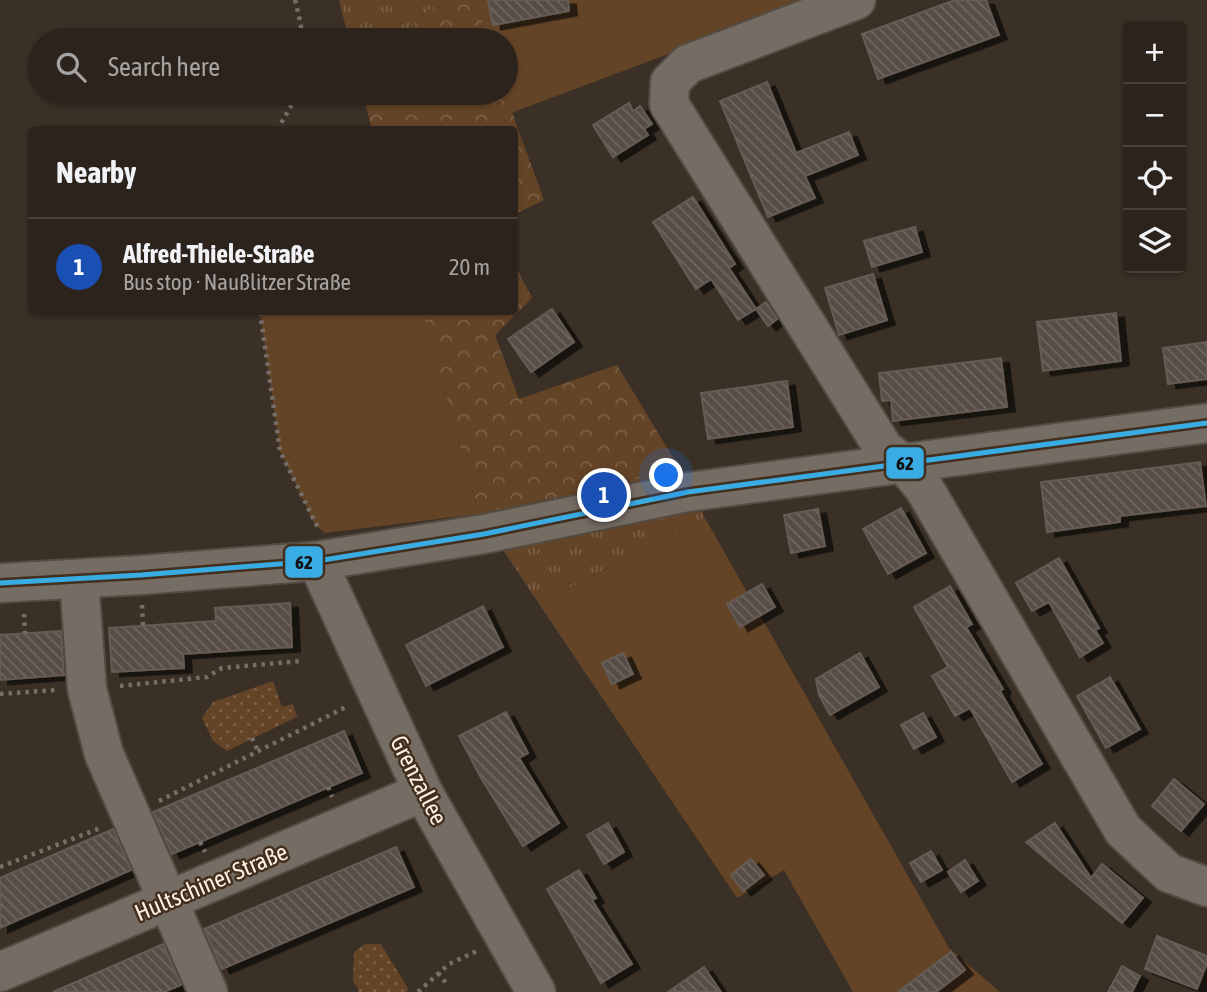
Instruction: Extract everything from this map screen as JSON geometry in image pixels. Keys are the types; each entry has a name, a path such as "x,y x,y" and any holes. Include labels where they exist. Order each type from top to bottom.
{"street":[{"path":"856,0 688,64 670,82 669,104 884,449 905,465 924,488 1123,830 1169,873 1207,887"},
{"path":"0,583 317,561 484,534 688,492 1207,423"},
{"name":"Grenzallee","path":"317,561 423,792 536,992"},
{"path":"79,579 74,689 208,992"},
{"name":"Hultschiner Straße","path":"0,972 423,792"}],"path":[{"path":"295,0 301,28"},
{"path":"279,126 292,105"},
{"path":"260,315 280,451 315,526 325,533 317,561"},
{"path":"142,603 144,625"},
{"path":"24,614 25,633"},
{"path":"0,694 207,677 222,668 302,662"},
{"path":"154,804 377,692"},
{"path":"253,738 258,751"},
{"path":"0,867 107,825"},
{"path":"418,992 449,964 508,940"},
{"path":"438,973 446,983"}],"green space":[{"path":"339,0 454,0 427,11 409,28 346,28"},
{"path":"454,0 476,0 484,28 409,28 427,11"},
{"path":"476,0 813,0 511,113 509,105 518,105 518,28 484,28"},
{"path":"365,105 509,105 517,126 371,126"},
{"path":"518,129 544,200 518,213"},
{"path":"518,272 532,298 518,312"},
{"path":"260,315 423,315 479,514 325,533 315,525 280,451"},
{"path":"423,315 515,315 495,335 519,399 617,365 680,469 479,514"},
{"path":"680,469 705,518 539,604 479,514"},
{"path":"705,518 949,948 1000,992 853,992 784,870 737,898 539,604"},
{"path":"273,681 282,707 293,704 297,717 227,751 213,741 202,718 213,702"},
{"path":"365,944 381,944 409,990 358,992 353,981 354,952"}],"building":[{"path":"488,0 568,0 569,11 493,25"},
{"path":"955,0 986,0 999,35 878,79 862,34"},
{"path":"767,82 796,153 849,132 858,155 805,176 815,198 768,217 720,101"},
{"path":"629,103 633,111 640,106 652,124 644,129 648,135 613,157 593,125"},
{"path":"693,197 735,264 729,268 756,309 738,320 711,279 696,289 653,222"},
{"path":"915,227 922,252 872,267 864,241"},
{"path":"873,274 887,320 839,335 825,288"},
{"path":"766,302 777,319 768,326 756,309"},
{"path":"552,309 574,342 531,372 508,339"},
{"path":"1116,313 1121,361 1043,371 1037,322"},
{"path":"1207,342 1207,379 1168,384 1163,348"},
{"path":"1001,358 1007,407 893,421 891,400 882,401 879,373"},
{"path":"787,381 793,427 708,439 701,393"},
{"path":"1200,462 1206,506 1120,516 1120,522 1047,532 1041,482"},
{"path":"901,508 926,553 888,574 863,529"},
{"path":"818,509 825,546 791,553 784,515"},
{"path":"1059,558 1099,628 1095,630 1103,643 1080,657 1049,602 1032,611 1016,583"},
{"path":"762,584 775,607 740,627 727,604"},
{"path":"950,586 972,624 966,627 1003,689 1000,691 1042,764 1012,782 970,708 955,716 932,676 948,667 914,607"},
{"path":"290,603 292,647 183,654 184,668 112,672 109,628 216,621 215,608"},
{"path":"483,606 503,647 426,686 406,645"},
{"path":"61,631 64,675 0,680 0,635"},
{"path":"623,653 633,674 612,684 602,663"},
{"path":"860,653 879,687 830,715 819,695 816,679"},
{"path":"1110,677 1140,729 1106,748 1077,696"},
{"path":"506,712 528,753 519,758 559,823 523,846 481,778 459,736"},
{"path":"923,713 936,737 914,749 901,725"},
{"path":"344,731 362,773 172,854 153,812"},
{"path":"1174,779 1204,804 1181,831 1152,806"},
{"path":"608,823 624,852 604,864 587,835"},
{"path":"1055,823 1091,878 1102,864 1143,898 1122,923 1026,842"},
{"path":"113,829 131,870 0,928 0,878"},
{"path":"396,847 414,887 222,969 204,929"},
{"path":"931,851 942,870 921,882 910,863"},
{"path":"751,859 764,875 743,891 731,875"},
{"path":"965,860 978,881 961,892 948,872"},
{"path":"579,870 596,898 592,900 632,964 601,983 547,889"},
{"path":"1157,936 1207,956 1197,989 1145,969"},
{"path":"163,944 181,985 164,992 53,992"},
{"path":"951,952 965,970 936,992 898,992"},
{"path":"1122,966 1140,976 1132,992 1108,992"},
{"path":"704,967 721,992 668,992"}],"transit line":[{"name":"62","path":"0,583 317,561 484,534 688,492 1207,423"}],"place":[{"name":"Alfred-Thiele-Straße","path":"604,495"}]}
